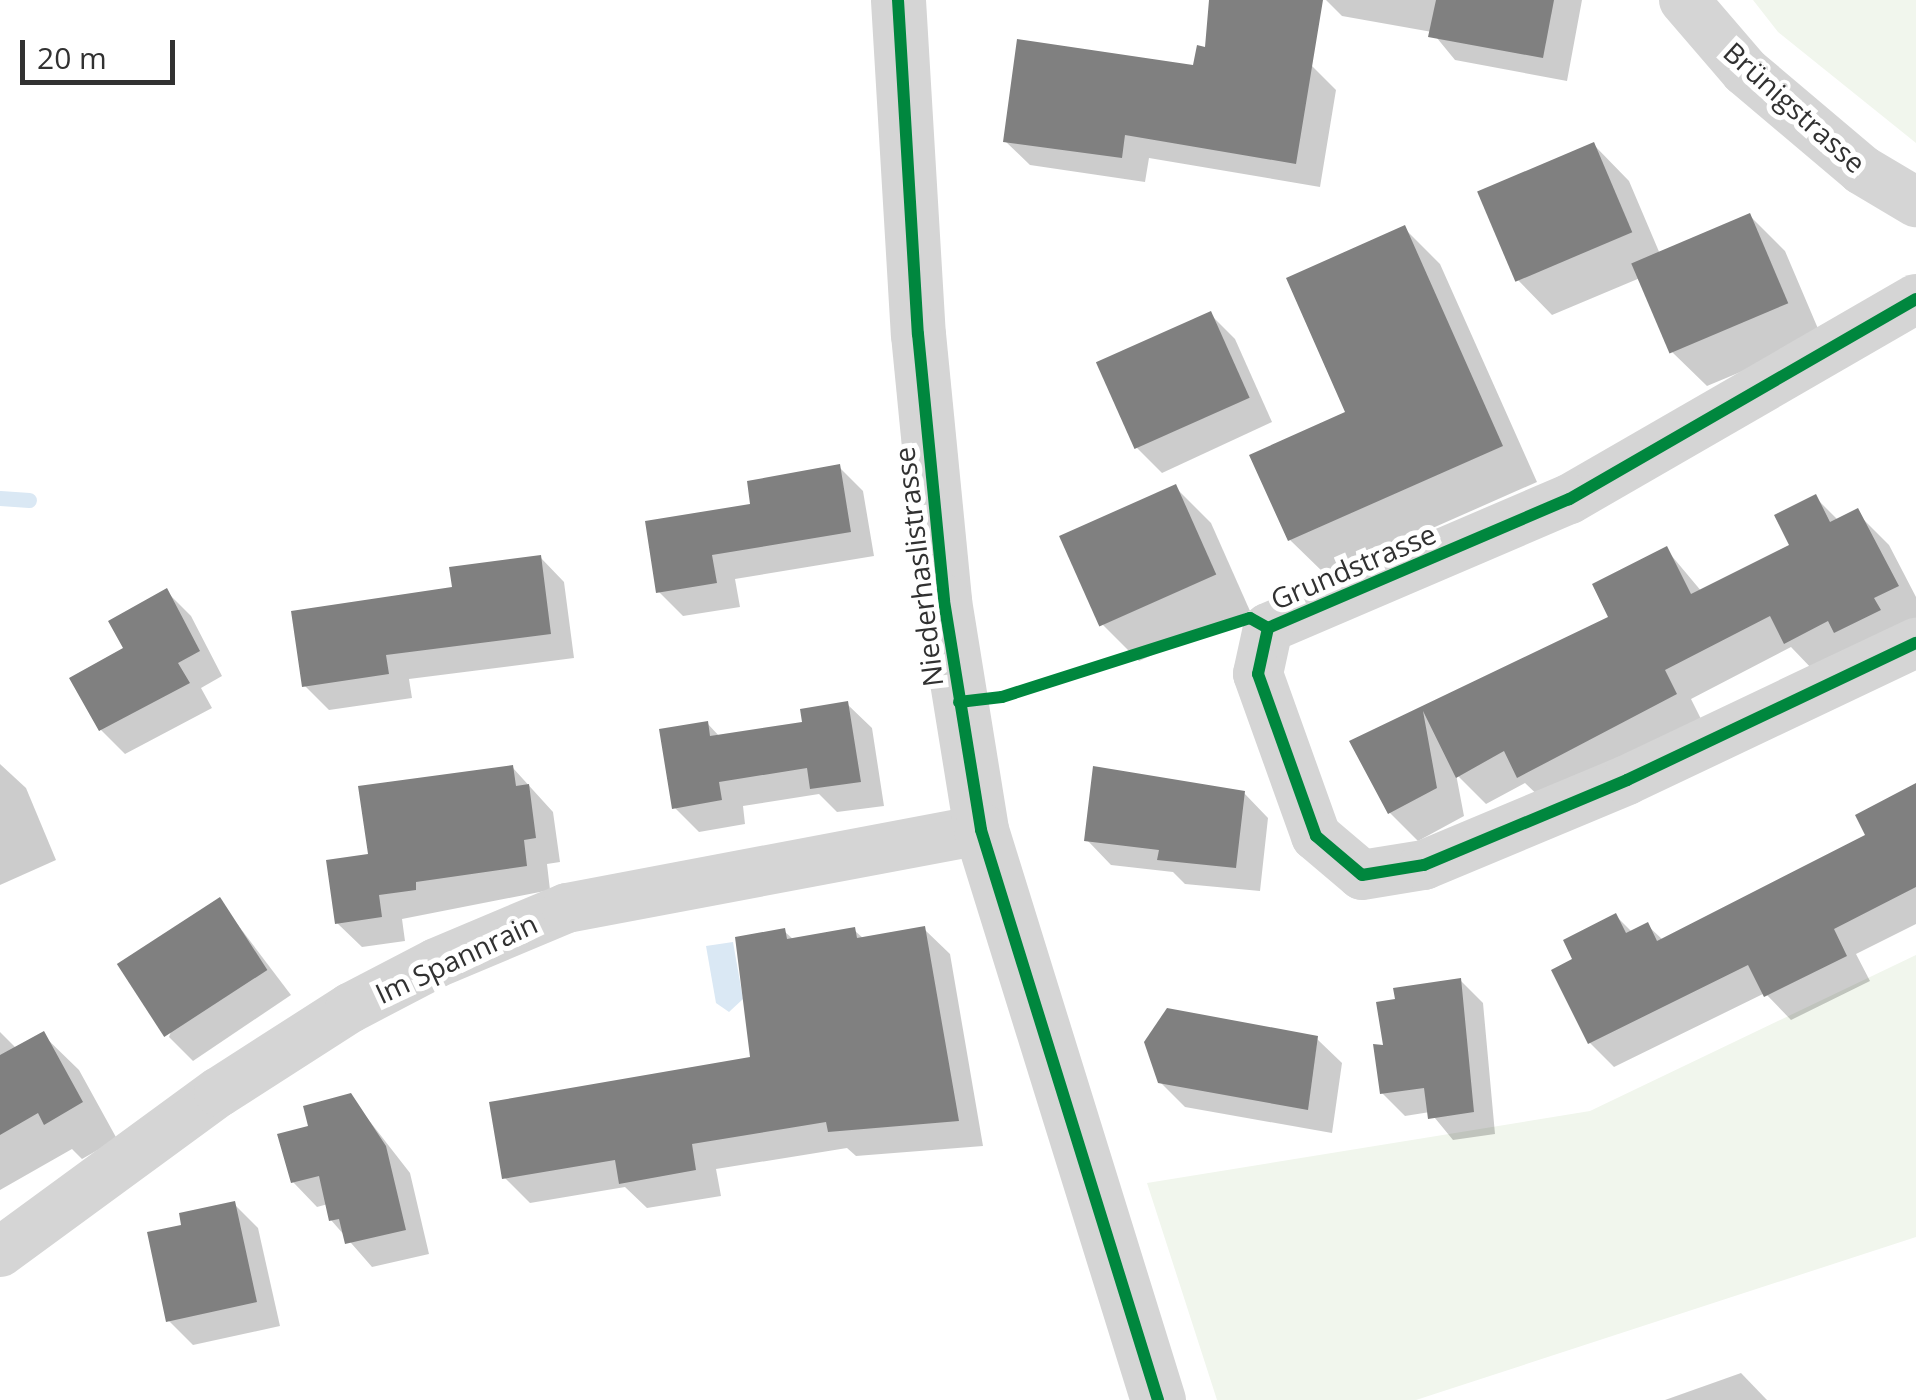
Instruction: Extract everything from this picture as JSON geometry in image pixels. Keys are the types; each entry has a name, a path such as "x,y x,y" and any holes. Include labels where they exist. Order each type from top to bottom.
{"street":[{"name":"Niederhaslistrasse","path":"898,0 918,334 944,601 981,830 1158,1400"},
{"name":"Brünigstrasse","path":"1684,0 1745,70 1862,170 1916,202"},
{"name":"Grundstrasse","path":"1916,299 1568,499 1268,628 1258,674 1316,836 1362,875 1424,865 1610,787 1916,643"},
{"name":"Im Spannrain","path":"0,1252 219,1092 350,1008 436,963 567,908 981,830"}],"shaded area":[{"path":"1753,0 1916,0 1916,143 1778,32"},
{"path":"733,942 743,999 729,1012 716,1003 706,946"},
{"path":"1916,955 1916,1237 1416,1400 1217,1400 1147,1183 1590,1111"}],"building":[{"path":"1209,0 1323,0 1296,164 1125,135 1122,158 1003,142 1017,39 1193,65 1197,45 1205,47"},
{"path":"1436,0 1554,0 1543,58 1428,37"},
{"path":"1594,142 1632,232 1515,282 1477,192"},
{"path":"1750,213 1788,303 1670,354 1631,263"},
{"path":"1405,225 1503,446 1288,541 1249,455 1345,412 1286,278"},
{"path":"1211,311 1250,398 1135,449 1096,362"},
{"path":"840,464 851,532 712,555 717,583 656,593 645,521 750,504 747,481"},
{"path":"1176,484 1216,574 1099,627 1059,536"},
{"path":"1816,494 1830,522 1858,508 1899,586 1874,598 1881,610 1834,633 1828,621 1784,644 1770,616 1665,670 1677,694 1517,778 1504,751 1456,778 1423,711 1437,788 1388,814 1349,741 1608,617 1592,584 1667,546 1691,594 1789,545 1774,515"},
{"path":"541,555 551,634 386,655 389,674 302,687 291,611 452,587 449,567"},
{"path":"167,588 200,651 178,663 190,683 99,731 69,678 123,648 108,621"},
{"path":"848,701 861,782 810,789 807,768 719,782 722,800 672,809 659,729 708,721 710,736 802,722 800,709"},
{"path":"513,765 516,786 529,784 536,838 524,840 527,866 416,882 416,890 379,895 382,917 335,924 326,860 368,854 358,786"},
{"path":"1093,766 1245,791 1236,868 1157,860 1159,850 1084,841"},
{"path":"1916,783 1916,887 1834,929 1847,956 1764,997 1748,965 1588,1044 1551,970 1572,959 1563,940 1616,913 1626,933 1648,922 1657,941 1865,835 1855,815"},
{"path":"220,897 267,970 164,1037 117,964"},
{"path":"925,926 959,1121 828,1132 826,1122 692,1144 696,1170 619,1184 615,1160 502,1179 489,1102 750,1057 735,937 785,928 787,939 855,927 857,938"},
{"path":"1461,978 1474,1112 1428,1119 1424,1088 1380,1094 1373,1044 1383,1045 1376,1002 1395,999 1393,988"},
{"path":"1167,1008 1318,1036 1308,1110 1158,1083 1144,1042"},
{"path":"44,1031 83,1102 44,1125 38,1113 0,1135 0,1055"},
{"path":"351,1093 386,1146 406,1230 345,1244 339,1219 329,1221 319,1176 291,1183 277,1134 308,1126 303,1106"},
{"path":"235,1201 257,1302 166,1322 147,1232 181,1225 179,1213"}],"waterway":[{"path":"0,498 29,500"}],"cycle path":[{"path":"898,0 918,334 944,601 981,830 1158,1400"},
{"path":"1916,299 1569,499 1268,628 1258,674 1316,836 1362,875 1424,865 1627,780 1916,643"},
{"path":"959,702 1002,697 1250,618 1268,628"}]}
